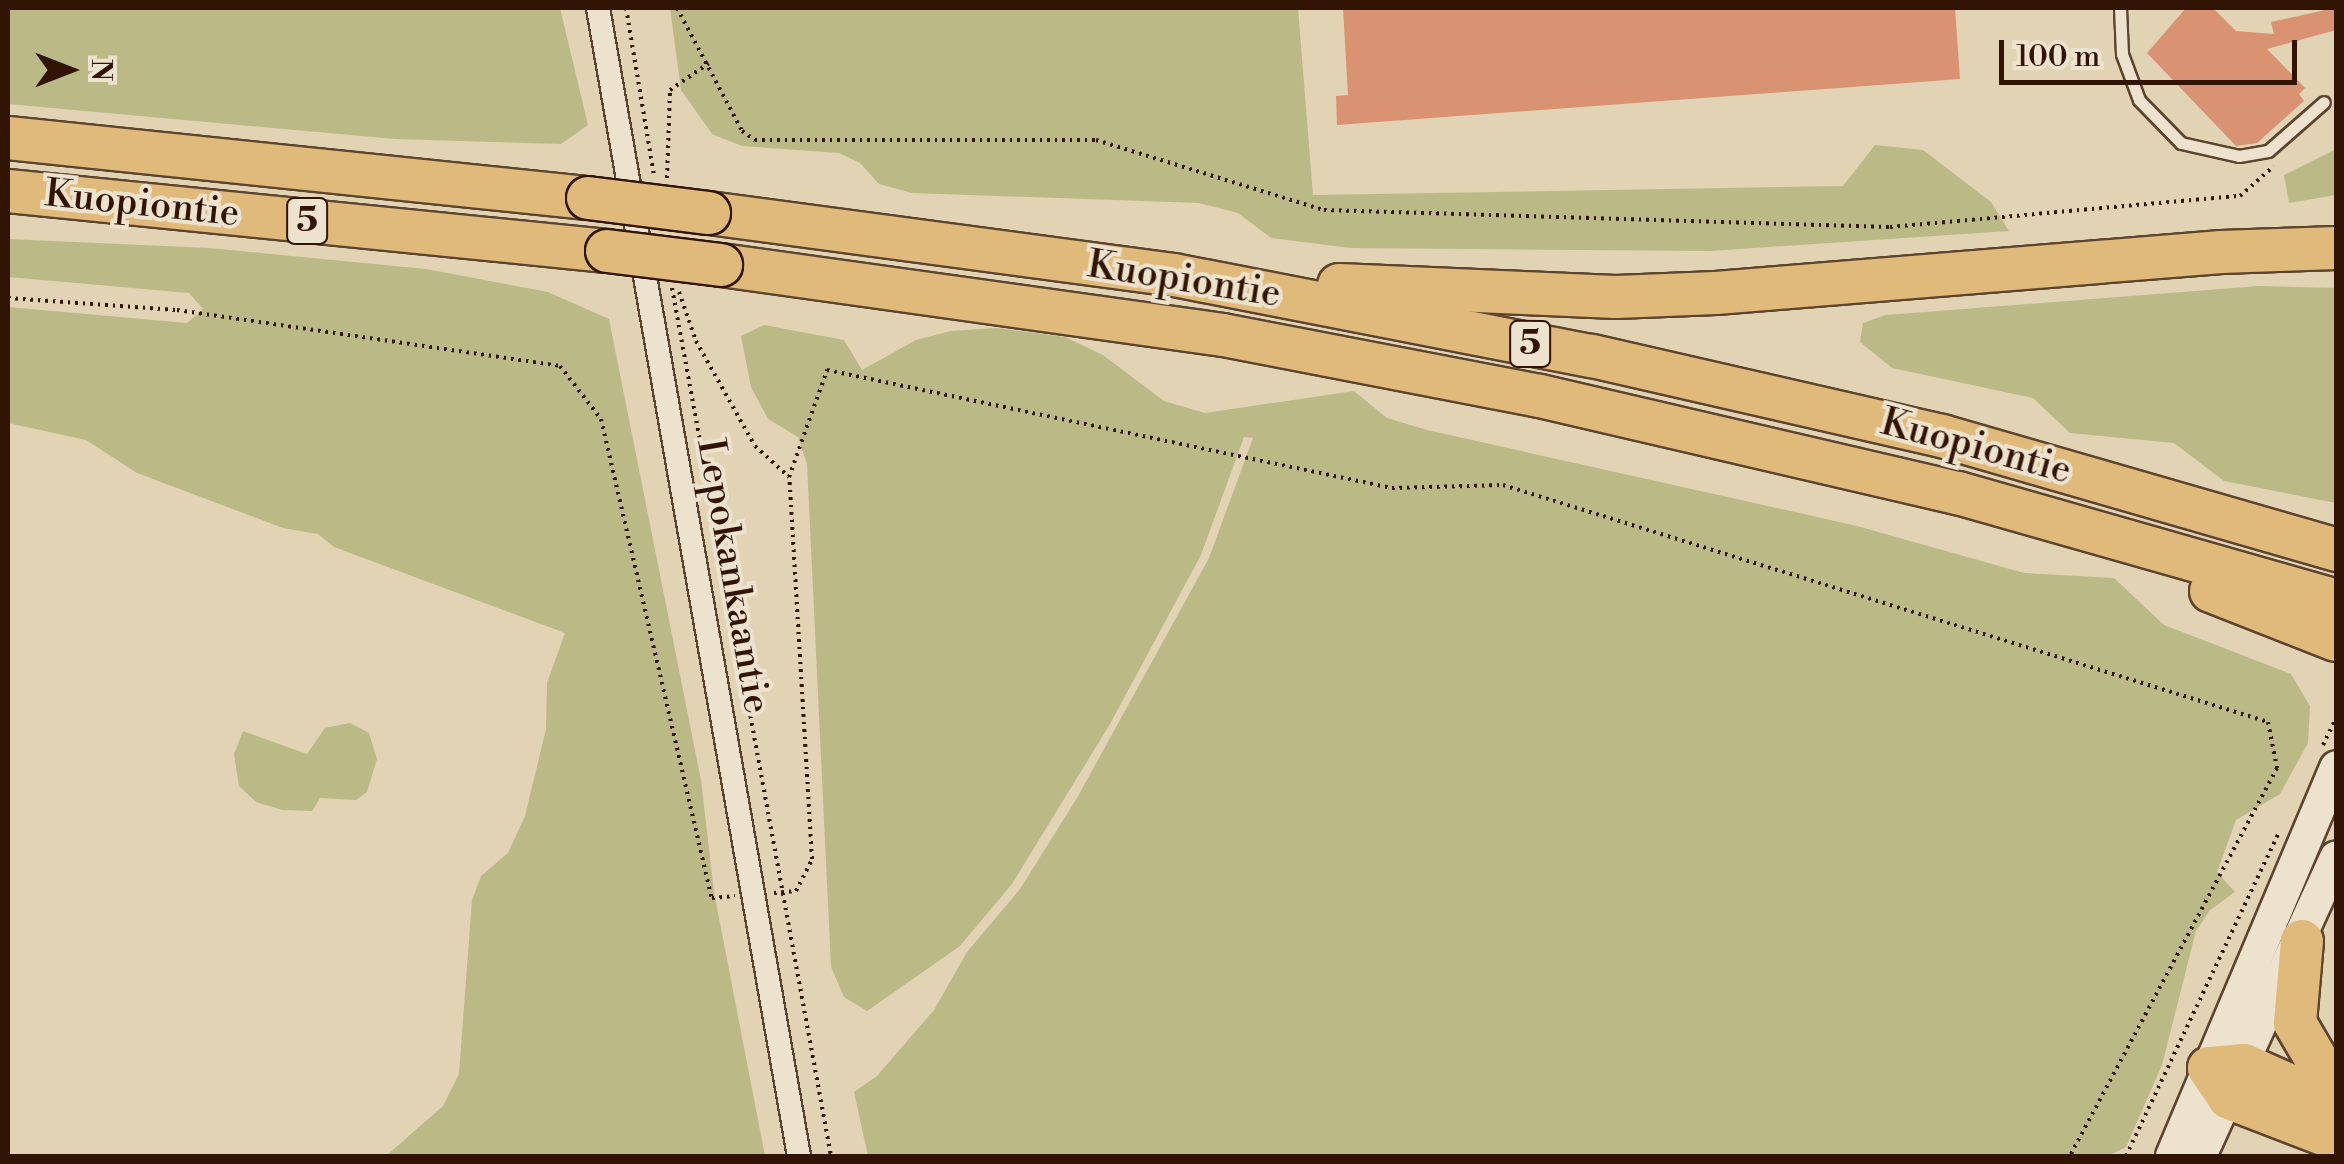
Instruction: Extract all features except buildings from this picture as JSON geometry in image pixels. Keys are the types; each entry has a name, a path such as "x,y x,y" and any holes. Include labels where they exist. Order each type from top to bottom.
{"highway":[{"name":"Kuopiontie","path":"8,138 588,198 1174,275 1592,356 1942,436 2336,550"},
{"name":"Kuopiontie","path":"8,190 607,251 1223,335 1540,396 1958,493 2336,601"},
{"path":"1174,275 1616,297 2336,248"},
{"path":"1958,493 2336,640"},
{"path":"2302,941 2295,1024 2336,1093"},
{"path":"2227,1077 2336,1106"},
{"path":"2227,1077 2336,1139"}],"main road":[{"path":"2200,1156 2328,759"},
{"path":"2172,1156 2227,1077 2302,941 2336,858"}],"street":[{"name":"Lepokankaantie","path":"598,8 799,1156"}],"lane":[{"path":"2120,8 2122,54 2139,100 2181,143 2239,156 2268,151 2324,102"}],"path":[{"path":"626,8 654,177"},
{"path":"677,8 742,131 756,140 1096,140 1324,210 1890,227 2240,196 2282,159"},
{"path":"669,272 831,1156"},
{"path":"8,298 177,310 560,366 600,419 712,898 796,891 812,859 789,477 827,370 1392,488 1503,485 2268,722 2277,768 2070,1156"},
{"path":"2328,759 2336,718"},
{"path":"2126,1156 2278,832"}],"shaded area":[{"path":"8,8 560,8 588,125 561,144 395,139 8,104"},
{"path":"670,8 1298,8 1313,195 1843,186 1875,145 1923,150 1991,202 2009,231 1710,251 1350,248 1271,238 1238,213 1199,203 912,193 879,184 860,163 839,153 742,146 712,134 681,90"},
{"path":"2336,149 2336,195 2289,203 2284,175"},
{"path":"8,239 209,248 426,269 548,292 609,319 701,780 714,892 765,1156 386,1156 443,1106 459,1074 472,900 481,876 508,853 525,816 546,729 547,683 565,633 334,547 318,534 283,528 137,473 86,440 8,423 8,307 187,323 203,309 189,293 8,277"},
{"path":"2259,286 2336,288 2336,503 2224,481 2174,443 2070,433 2033,398 1892,368 1860,342 1863,323 1886,315"},
{"path":"764,325 844,340 862,370 916,340 951,331 997,328 1065,337 1103,355 1164,401 1205,413 1354,391 1387,418 1427,430 1857,526 2024,573 2114,578 2164,625 2291,674 2310,706 2308,743 2280,794 2236,820 2217,872 2235,892 2210,910 2196,931 2162,1065 2126,1147 2108,1156 868,1156 854,1092 877,1076 934,1010 967,952 1020,889 1077,798 1209,558 1253,438 1244,437 1201,555 1110,724 1012,884 960,946 867,1011 844,997 831,967 807,464 798,437 768,419 751,387 741,336"},
{"path":"350,723 369,733 377,759 367,792 356,800 320,798 312,811 282,810 256,802 239,786 234,754 243,731 307,754 325,728"}]}
